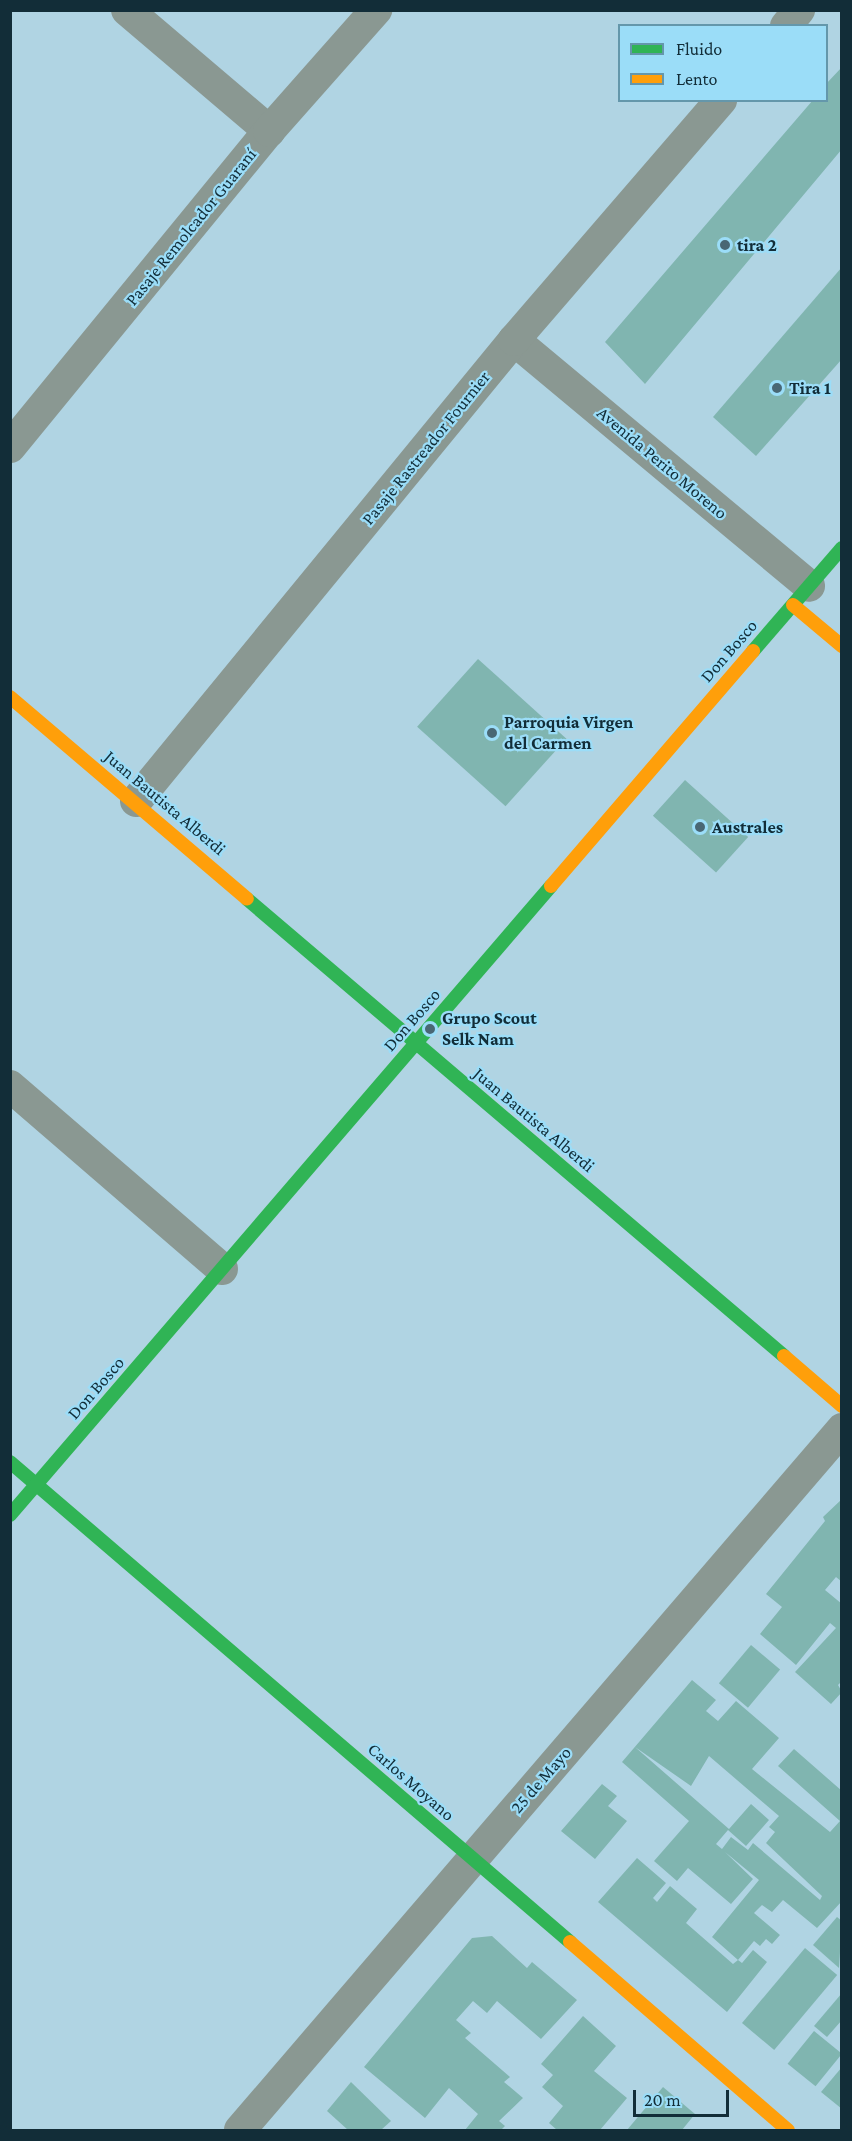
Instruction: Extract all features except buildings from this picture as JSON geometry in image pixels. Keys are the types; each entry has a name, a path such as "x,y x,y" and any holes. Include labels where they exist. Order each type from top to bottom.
{"street":[{"path":"128,10 269,131"},
{"name":"Pasaje Remolcador Guaraní","path":"10,447 269,131 376,10"},
{"path":"788,24 799,10"},
{"name":"Pasaje Rastreador Fournier","path":"136,801 514,340 719,102"},
{"name":"Avenida Perito Moreno","path":"514,340 810,585 842,646"},
{"name":"Don Bosco","path":"10,1515 842,548"},
{"name":"Avenida Perito Moreno","path":"810,585 842,575"},
{"name":"Juan Bautista Alberdi","path":"15,710 136,801 842,1406"},
{"path":"10,1086 222,1269"},
{"name":"25 de Mayo","path":"240,2130 842,1429"},
{"name":"Carlos Moyano","path":"10,1462 788,2130"}],"traffic: fast":[{"path":"753,651 842,548"},
{"path":"10,1515 551,886"},
{"path":"247,899 784,1356"},
{"path":"10,1462 570,1942"}],"traffic: slow":[{"path":"793,605 842,646"},
{"path":"551,886 753,651"},
{"path":"10,697 247,899"},
{"path":"784,1356 842,1406"},
{"path":"570,1942 788,2130"}],"place":[{"name":"tira 2","path":"725,245"},
{"name":"Tira 1","path":"777,388"},
{"name":"Parroquia Virgen del Carmen","path":"492,733"},
{"name":"Australes","path":"700,827"},
{"name":"Grupo Scout Selk Nam","path":"430,1029"}]}
